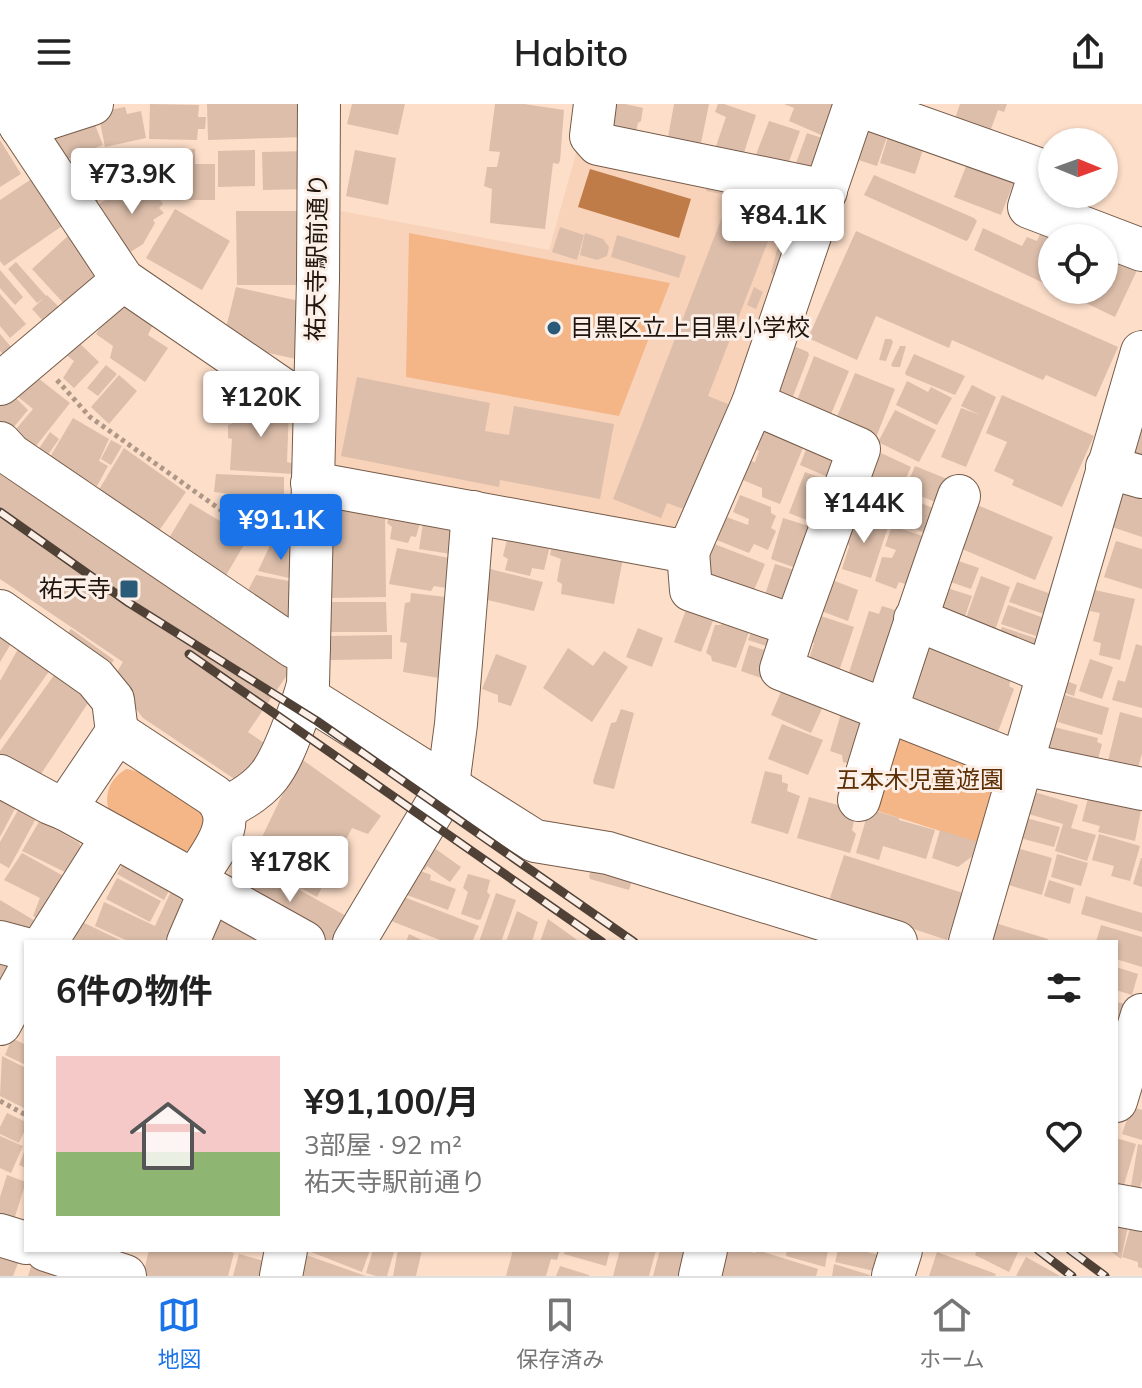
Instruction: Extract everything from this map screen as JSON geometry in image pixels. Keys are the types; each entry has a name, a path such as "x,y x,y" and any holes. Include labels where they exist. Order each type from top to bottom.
{"street":[{"path":"92,104 13,115 123,280 285,391 301,398 314,399"},
{"name":"祐天寺駅前通り","path":"223,809 244,800 268,779 280,761 308,684 319,104"},
{"path":"595,104 591,136 598,144 826,191"},
{"path":"795,626 691,590 688,552 753,403 855,104 1041,170 1029,207 1142,250"},
{"path":"0,384 123,280"},
{"path":"971,940 1048,673 1125,472 1142,352"},
{"path":"753,403 859,449 781,669 1022,764 1142,789"},
{"path":"0,443 11,455 294,647 309,647"},
{"path":"312,483 688,552"},
{"path":"859,800 885,710 959,496"},
{"path":"355,940 448,785 456,724 473,512"},
{"path":"0,611 95,678 113,700 117,732 65,809"},
{"path":"915,619 1048,673"},
{"path":"305,696 535,841 608,853 890,940"},
{"path":"117,732 214,796 223,809 222,836 202,886 188,940"},
{"path":"0,776 300,940"},
{"path":"47,940 113,836"},
{"path":"0,942 24,948"},
{"path":"0,1024 24,981"},
{"path":"1118,1094 1142,1015"},
{"path":"1118,1205 1142,1210"},
{"path":"0,1235 24,1242"},
{"path":"52,1252 125,1276"},
{"path":"281,1276 286,1252"},
{"path":"700,1276 706,1252"},
{"path":"893,1276 900,1252"}],"path":[{"path":"35,355 90,417 249,530 311,544"},
{"path":"0,1101 24,1114"}],"shaded area":[{"name":"目黒区立上目黒小学校","path":"577,150 812,198 681,538 335,471 341,211 549,250"},
{"path":"590,169 691,199 679,238 578,207"}],"green space":[{"path":"409,233 670,283 619,416 406,377"},
{"name":"五本木児童遊園","path":"889,732 1003,766 978,843 865,807"},
{"path":"126,769 156,780 199,810 205,824 195,847 175,851 109,811 107,798 110,787"}],"building":[{"path":"150,104 199,105 198,117 206,117 205,129 198,129 197,140 149,139"},
{"path":"207,104 307,104 308,137 208,140"},
{"path":"352,104 405,104 398,135 347,124"},
{"path":"495,104 524,104 564,110 560,161 553,163 545,229 490,223 492,189 484,186 487,167 497,167 500,152 489,151"},
{"path":"606,104 643,108 634,139 606,133"},
{"path":"674,104 709,104 700,148 667,143"},
{"path":"718,104 756,115 741,162 714,152 726,117 715,112"},
{"path":"784,104 842,104 835,141 789,121 794,108"},
{"path":"960,104 1007,104 1004,112 998,110 988,137 953,124"},
{"path":"125,107 127,114 141,111 146,138 105,147 98,112"},
{"path":"90,112 103,145 64,160 51,128"},
{"path":"863,119 890,128 877,166 849,157"},
{"path":"769,121 800,131 787,167 755,157"},
{"path":"807,133 834,142 823,173 796,163"},
{"path":"888,137 927,137 915,174 880,163"},
{"path":"0,140 21,174 0,187"},
{"path":"109,149 121,169 112,176 117,184 95,203 69,168"},
{"path":"165,149 195,149 195,164 215,164 215,200 172,200 172,173 165,173"},
{"path":"255,150 255,186 218,187 218,151"},
{"path":"355,150 396,158 388,205 346,196"},
{"path":"309,151 310,189 263,190 262,152"},
{"path":"970,156 1017,174 1001,215 954,197"},
{"path":"874,175 974,218 977,221 968,240 864,195"},
{"path":"33,178 65,224 4,266 0,261 0,200"},
{"path":"709,180 727,184 725,195 706,191"},
{"path":"128,186 136,198 145,193 150,198 157,195 163,204 159,208 164,213 153,220 155,223 143,244 129,253 99,204"},
{"path":"729,199 777,218 708,396 733,406 689,511 667,503 661,518 613,499"},
{"path":"175,209 230,241 202,290 146,258"},
{"path":"236,211 305,211 306,285 237,285"},
{"path":"560,227 584,235 577,260 552,252"},
{"path":"983,228 1022,246 1027,237 1038,239 1038,280 974,250"},
{"path":"856,231 1118,347 1096,397 1046,375 1043,380 952,340 949,348 876,316 857,360 808,338"},
{"path":"788,232 793,233 788,280 771,272 781,236 786,236"},
{"path":"585,233 603,239 609,247 607,256 597,260 580,255"},
{"path":"69,235 104,274 67,307 32,269"},
{"path":"617,235 686,256 679,278 611,257"},
{"path":"1121,257 1139,266 1115,317 1088,304 1118,304 1118,264"},
{"path":"16,262 60,308 44,322 32,309 44,298 37,303 8,269"},
{"path":"0,270 23,297 15,305 0,288"},
{"path":"236,287 308,303 296,359 255,350 226,328"},
{"path":"754,287 763,292 756,309 747,305"},
{"path":"0,294 26,324 10,338 0,326"},
{"path":"120,296 155,320 148,335 168,348 145,382 110,358 113,346 96,334"},
{"path":"0,334 12,348 4,355 0,351"},
{"path":"73,337 99,362 74,388 63,378 74,361 60,350"},
{"path":"885,339 893,342 886,361 879,360"},
{"path":"791,345 809,355 792,399 778,395 779,391 772,387"},
{"path":"900,346 906,346 900,367 893,367 891,365"},
{"path":"914,354 965,376 955,395 906,375"},
{"path":"814,356 849,371 829,419 795,406"},
{"path":"106,365 117,374 98,396 87,388"},
{"path":"29,371 70,403 32,451 11,435 33,409 12,392"},
{"path":"855,373 895,389 875,440 834,424"},
{"path":"119,375 137,391 109,424 91,407"},
{"path":"357,377 490,403 485,431 509,435 514,406 614,424 600,499 500,480 499,487 341,456"},
{"path":"907,381 928,392 931,387 952,398 937,425 896,405"},
{"path":"972,385 996,397 966,467 941,457 961,408 980,415 961,406"},
{"path":"10,392 28,410 8,434 0,426 0,402"},
{"path":"259,393 289,408 287,462 295,464 294,474 230,470 232,439 228,438 228,425 239,415 250,415 250,401 257,400"},
{"path":"1002,395 1094,436 1062,507 1012,485 1014,480 994,471 1007,442 986,433"},
{"path":"895,410 936,430 919,462 878,442"},
{"path":"768,415 809,433 780,504 762,497 762,488 738,478 745,460 755,462 759,451 754,448"},
{"path":"73,418 109,439 99,461 108,466 97,486 50,457"},
{"path":"1142,430 1142,458 1134,456"},
{"path":"50,432 59,439 43,462 34,456"},
{"path":"812,434 846,448 833,479 800,465"},
{"path":"111,440 122,446 111,465 101,459"},
{"path":"124,448 186,492 156,535 97,493"},
{"path":"881,453 911,467 887,520 851,502 865,485"},
{"path":"0,459 298,659 248,732 270,747 236,780 143,718 117,684 115,675 123,662 0,579"},
{"path":"915,466 952,481 943,505 905,490"},
{"path":"805,472 835,483 819,525 789,513"},
{"path":"216,474 284,477 284,503 278,504 278,511 295,514 294,528 253,519 252,501 233,500 231,494 214,492"},
{"path":"1125,486 1142,492 1142,537 1112,527"},
{"path":"740,495 771,507 771,513 776,516 771,528 776,531 768,550 754,544 749,553 712,538 721,515 748,525 749,519 733,512"},
{"path":"903,495 935,509 925,533 893,520"},
{"path":"190,503 248,538 225,577 166,543"},
{"path":"975,504 1053,537 1035,580 962,549 971,527 966,522"},
{"path":"393,505 423,512 416,537 411,536 408,543 390,539 392,527 387,523"},
{"path":"329,510 385,510 386,597 329,598"},
{"path":"425,510 457,516 457,555 419,549"},
{"path":"855,513 889,524 871,578 842,569 849,547 845,543"},
{"path":"783,518 818,529 804,571 771,559"},
{"path":"892,526 932,539 918,588 899,582 896,589 875,581 882,557 892,558 896,550 885,546"},
{"path":"509,532 551,542 544,570 532,568 530,576 505,570 508,559 503,556"},
{"path":"554,534 624,554 614,604 561,594 562,584 557,581 561,559 550,555"},
{"path":"1116,541 1142,549 1142,589 1104,577"},
{"path":"271,543 300,554 298,580 258,571"},
{"path":"712,543 765,564 752,595 700,574"},
{"path":"397,548 460,560 453,589 434,586 431,591 389,584"},
{"path":"947,557 979,568 971,589 939,578"},
{"path":"775,564 804,573 792,607 764,598"},
{"path":"490,569 543,582 534,611 483,599"},
{"path":"256,575 300,583 295,634 243,600"},
{"path":"981,576 1010,587 993,636 965,621"},
{"path":"827,578 858,590 848,621 816,609"},
{"path":"1017,582 1051,594 1044,614 1009,602"},
{"path":"938,585 972,596 964,619 930,608"},
{"path":"1095,590 1135,599 1120,660 1099,655 1101,643 1093,641 1100,613 1090,611"},
{"path":"411,593 455,598 445,679 403,672 407,643 400,642 405,603 410,602"},
{"path":"690,599 717,610 701,652 674,642"},
{"path":"329,602 386,602 387,632 329,632"},
{"path":"1008,605 1044,618 1036,636 1001,624"},
{"path":"882,606 904,613 878,693 846,682 869,611 879,614"},
{"path":"727,610 750,629 736,668 712,661 706,653 715,625 721,625"},
{"path":"815,614 854,627 837,677 807,666 814,643 807,641"},
{"path":"758,615 779,650 748,640"},
{"path":"1002,627 1035,638 1033,651 997,637"},
{"path":"0,628 15,637 0,662"},
{"path":"638,628 663,638 652,667 626,657"},
{"path":"71,629 114,660 105,672 62,641"},
{"path":"392,635 392,659 329,660 329,636"},
{"path":"926,641 1005,671 1009,686 1014,689 996,737 904,699"},
{"path":"22,642 55,663 0,740 0,681"},
{"path":"1136,644 1142,646 1142,708 1112,700 1118,680 1125,682"},
{"path":"749,645 776,654 767,680 741,671"},
{"path":"568,648 593,666 604,651 628,667 592,722 543,688"},
{"path":"496,654 527,666 511,706 498,702 498,695 482,689"},
{"path":"1090,659 1113,667 1102,699 1079,691"},
{"path":"57,671 90,700 37,780 0,758 0,751"},
{"path":"1064,680 1077,685 1074,696 1060,691"},
{"path":"784,685 825,702 811,733 771,715"},
{"path":"1065,695 1109,708 1102,735 1058,722"},
{"path":"621,709 634,713 614,789 594,784 593,781 611,723 616,722"},
{"path":"842,710 871,718 858,766 843,762 842,755 830,751"},
{"path":"1120,712 1142,718 1142,753 1135,780 1105,773"},
{"path":"782,724 823,740 808,775 768,759"},
{"path":"1054,727 1098,738 1097,742 1102,744 1096,767 1047,755"},
{"path":"300,758 381,816 368,834 352,828 317,897 251,860"},
{"path":"765,771 782,775 782,782 788,784 787,791 800,796 788,834 751,823"},
{"path":"1091,787 1142,805 1135,841 1098,832 1100,826 1082,821"},
{"path":"0,791 19,801 0,837"},
{"path":"1031,791 1078,805 1071,828 1096,835 1087,861 1055,851 1063,824 1025,813"},
{"path":"809,797 852,809 855,816 852,830 856,834 850,853 797,838"},
{"path":"22,803 39,813 9,868 0,863 0,842"},
{"path":"869,809 935,830 926,859 883,846 879,860 856,853"},
{"path":"1022,817 1060,827 1054,847 1016,837"},
{"path":"40,820 79,843 83,852 69,874 22,851"},
{"path":"940,830 978,842 974,855 958,867 932,858"},
{"path":"1099,834 1140,846 1130,881 1111,876 1114,866 1092,860"},
{"path":"423,840 461,867 450,882 427,866 425,870 410,859"},
{"path":"1013,847 1052,858 1042,895 1002,883"},
{"path":"22,853 67,878 41,921 33,916 40,898 4,880"},
{"path":"1057,854 1088,863 1081,886 1051,877"},
{"path":"844,855 963,893 947,940 829,901"},
{"path":"1142,858 1142,887 1133,884"},
{"path":"125,860 172,885 164,900 117,874"},
{"path":"249,862 348,917 334,940 320,940 233,890"},
{"path":"405,865 431,875 430,880 456,889 448,910 396,891"},
{"path":"593,865 633,878 629,890 590,879"},
{"path":"468,874 490,880 487,892 490,895 478,920 461,914 468,892 463,888"},
{"path":"117,878 161,901 150,922 106,899"},
{"path":"1049,880 1074,888 1070,904 1044,896"},
{"path":"173,887 203,901 186,940 161,930 183,940 126,940 95,926 104,902 155,926"},
{"path":"391,892 479,926 473,940 440,940 381,917"},
{"path":"496,893 516,900 502,940 480,940"},
{"path":"1086,896 1142,913 1142,932 1081,914"},
{"path":"0,900 37,922 32,930 0,929"},
{"path":"212,909 267,940 195,940"},
{"path":"517,911 538,922 533,940 507,940"},
{"path":"548,919 577,940 541,940"},
{"path":"78,920 120,940 69,940"},
{"path":"992,922 1048,939 1048,940 987,940"},
{"path":"1101,925 1142,937 1142,967 1118,960 1118,940 1097,940"},
{"path":"409,934 422,940 407,940"},
{"path":"0,955 18,960 0,989"},
{"path":"1118,968 1138,974 1132,995 1118,991"},
{"path":"1118,1002 1130,1005 1118,1049"},
{"path":"12,1038 24,1044 24,1064 5,1055"},
{"path":"2,1056 24,1067 24,1108 0,1096"},
{"path":"1131,1107 1142,1110 1142,1140 1122,1134"},
{"path":"7,1113 24,1121 24,1132 19,1143 0,1134"},
{"path":"0,1136 23,1146 11,1173 0,1168"},
{"path":"1118,1139 1136,1144 1124,1185 1118,1184"},
{"path":"1138,1144 1142,1145 1140,1188 1131,1186"},
{"path":"7,1175 24,1181 12,1226 0,1221 0,1197"},
{"path":"1118,1210 1131,1213 1121,1259 1112,1252 1118,1252"},
{"path":"1134,1213 1142,1215 1142,1268 1138,1267 1138,1262 1122,1257"},
{"path":"0,1251 20,1258 13,1276 0,1276"},
{"path":"149,1252 234,1253 228,1276 143,1275"},
{"path":"311,1252 369,1252 362,1272"},
{"path":"372,1252 394,1252 387,1276 366,1273"},
{"path":"398,1252 422,1252 416,1276 393,1276"},
{"path":"512,1252 559,1252 557,1260 551,1259 546,1276 506,1276"},
{"path":"564,1252 610,1252 606,1266"},
{"path":"619,1252 655,1252 649,1276 613,1276"},
{"path":"659,1252 690,1252 690,1276 653,1276"},
{"path":"722,1252 763,1252 818,1269 816,1276 715,1276"},
{"path":"787,1252 828,1252 825,1267 786,1256"},
{"path":"838,1252 867,1252 891,1258 887,1274 835,1262"},
{"path":"937,1252 996,1274 929,1276"},
{"path":"976,1252 1018,1252 1009,1272 975,1255"},
{"path":"239,1254 278,1265 274,1276 233,1276"},
{"path":"306,1255 366,1276 299,1276"},
{"path":"1026,1257 1060,1276 1016,1276"},
{"path":"34,1258 73,1276 28,1276"},
{"path":"834,1264 870,1275 870,1276 832,1276"},
{"path":"560,1266 589,1275 589,1276 556,1276"}],"railway":[{"path":"0,512 129,603 317,721 631,940"},
{"path":"189,654 599,940"},
{"path":"1041,1252 1072,1276"},
{"path":"1073,1252 1105,1276"}],"place":[{"name":"目黒区立上目黒小学校","path":"554,328"},
{"name":"祐天寺","path":"129,589"}]}
